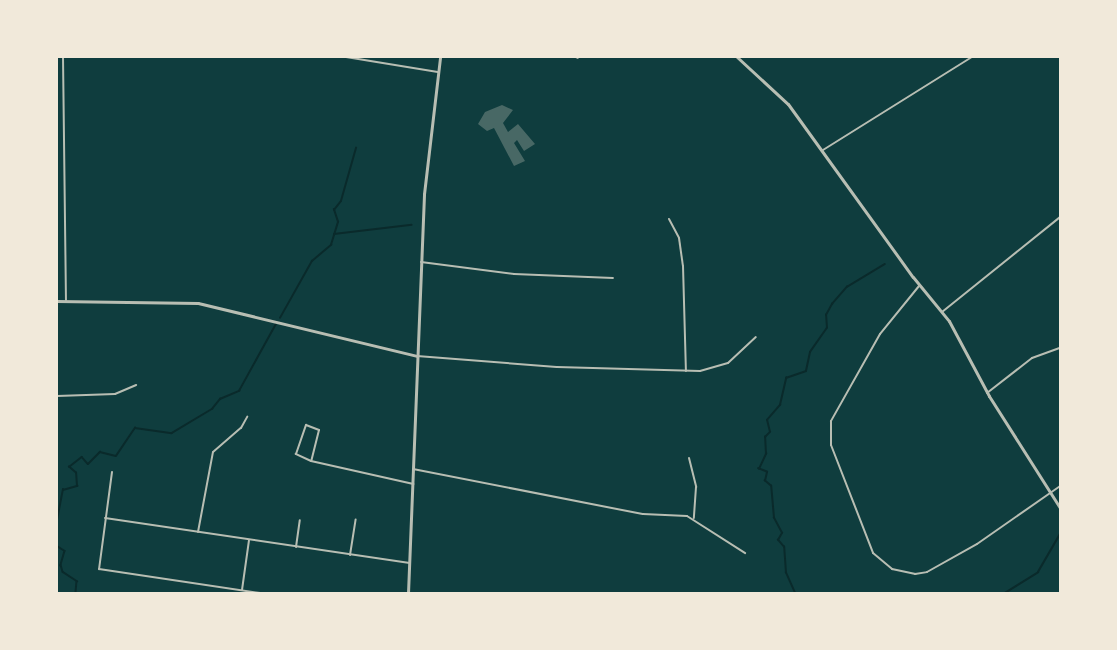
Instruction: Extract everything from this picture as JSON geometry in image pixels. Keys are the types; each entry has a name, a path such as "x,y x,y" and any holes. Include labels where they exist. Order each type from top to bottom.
{"street":[{"path":"63,57 66,301"},
{"path":"346,57 438,72"},
{"path":"408,593 421,262 440,57"},
{"path":"737,57 788,104 919,286 942,312 987,393 1060,508"},
{"path":"823,150 972,57"},
{"path":"942,312 1060,217"},
{"path":"669,219 679,238 683,266 686,371"},
{"path":"421,262 513,274 613,278"},
{"path":"919,286 880,334 831,420 831,445 873,554 892,569 915,574 927,572 1060,486"},
{"path":"57,301 198,303 417,356 545,366 686,371 728,363 756,337"},
{"path":"987,393 1032,358 1060,348"},
{"path":"57,396 115,394 136,385"},
{"path":"198,532 213,452 241,428 247,417"},
{"path":"311,461 319,430 306,425 296,454 311,461 413,484"},
{"path":"689,458 696,487 694,518"},
{"path":"413,469 643,514 694,518 745,553"},
{"path":"112,472 98,566 104,571 260,593"},
{"path":"105,518 410,563"},
{"path":"351,555 356,519"},
{"path":"296,547 300,520"},
{"path":"242,590 249,540"}],"building":[{"path":"502,105 513,110 503,123 508,132 518,124 535,144 524,151 517,140 514,143 525,161 514,166 494,128 487,131 478,124 485,112"}],"waterway":[{"path":"280,318 312,261 331,245 338,222 334,210 341,201 356,148"},
{"path":"334,234 411,225"},
{"path":"795,593 786,573 784,547 778,540 782,533 774,518 771,486 765,481 767,472 759,469 766,454 765,437 770,432 767,420 780,405 786,378 806,371 810,352 827,328 826,315 832,304 847,287 885,264"},
{"path":"57,520 63,490 77,486 76,473 69,467 82,457 88,464 100,452 116,456 135,428 172,433 212,409 220,399 239,391 276,324"},
{"path":"1005,593 1038,572 1060,534"},
{"path":"57,546 65,551 61,565 63,572 77,581 76,593"}]}
